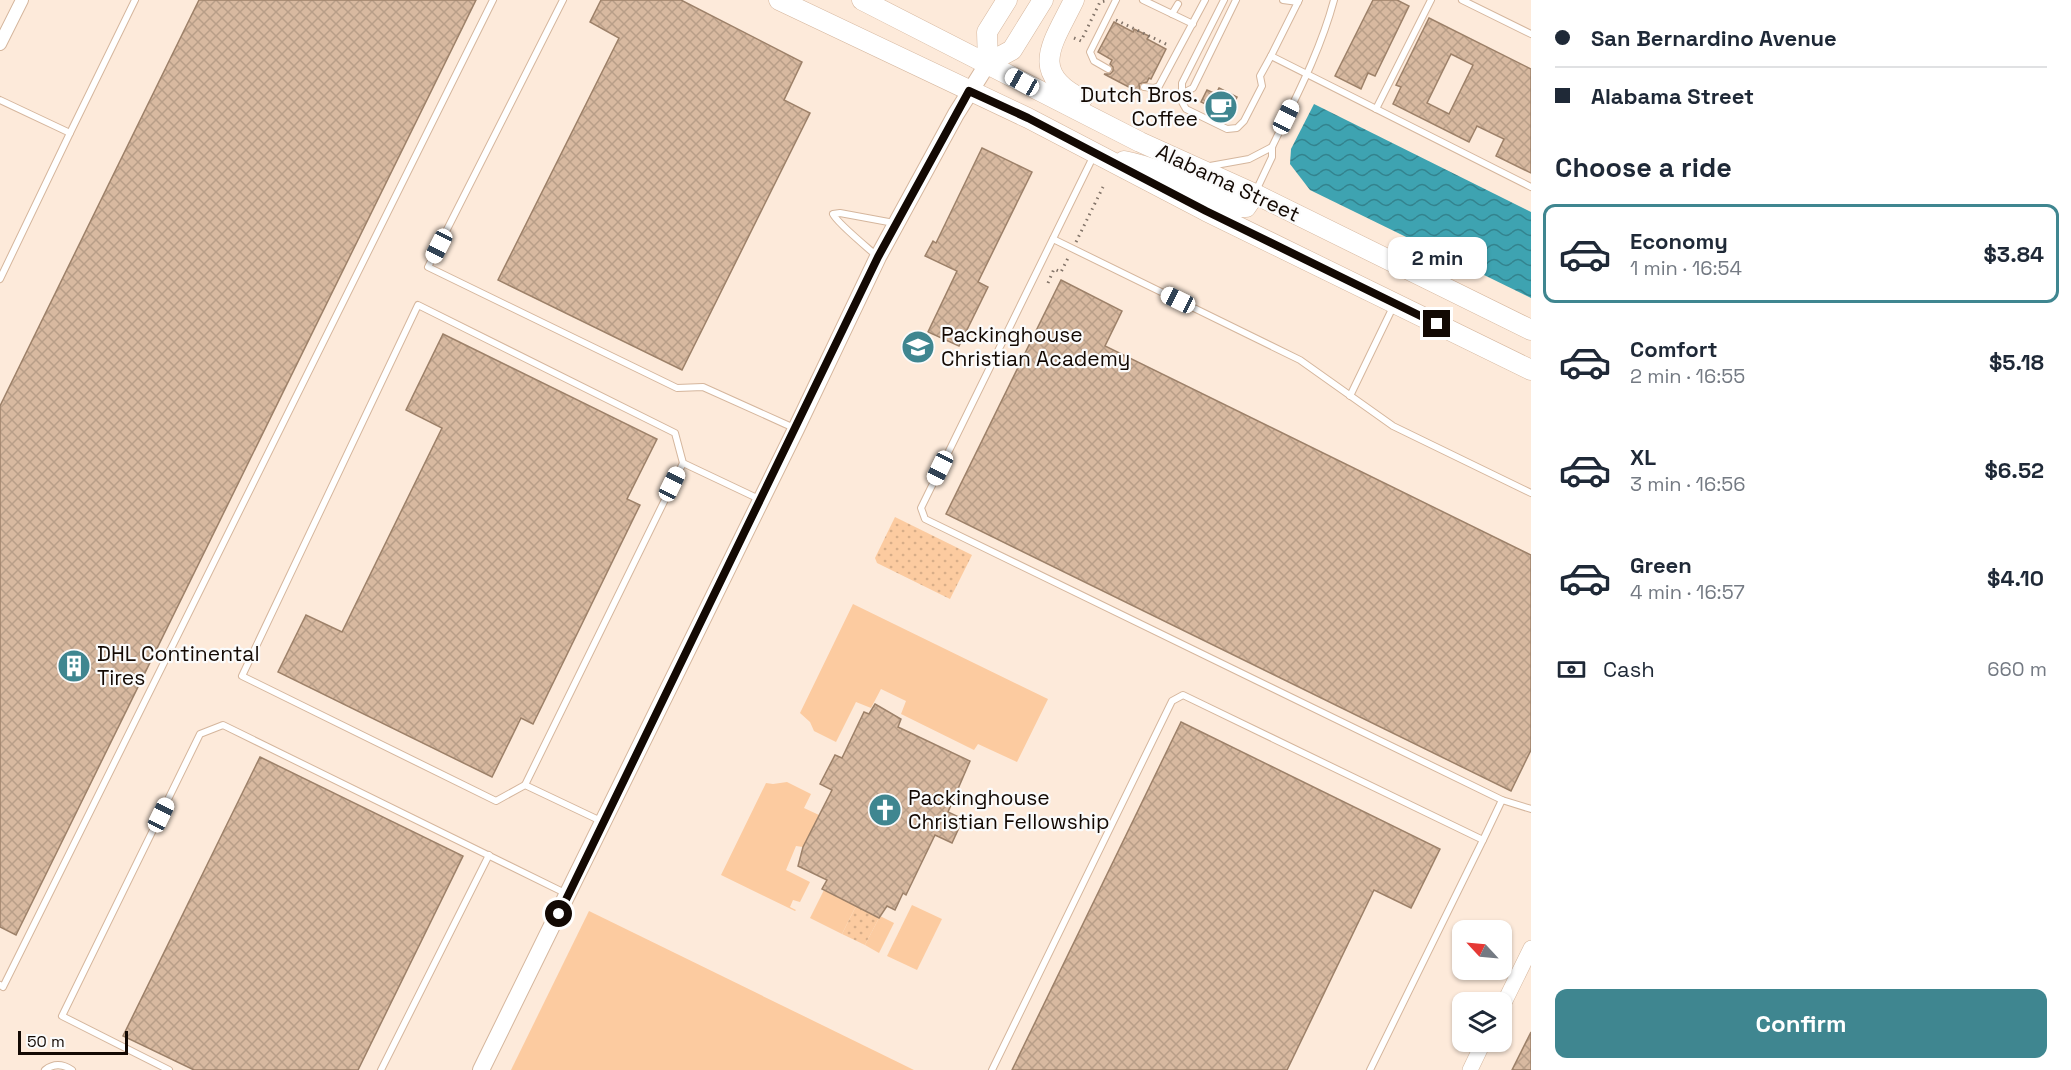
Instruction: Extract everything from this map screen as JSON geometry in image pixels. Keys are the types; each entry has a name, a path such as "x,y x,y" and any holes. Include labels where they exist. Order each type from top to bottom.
{"main road":[{"name":"Alabama Street","path":"778,0 1028,118 1094,154 1531,370"},
{"name":"Alabama Street","path":"862,0 1140,142 1255,194 1531,330"},
{"path":"988,63 987,32 1007,0"},
{"path":"481,1070 761,501 878,257 969,91 988,63 1012,50 1043,0"},
{"path":"1074,0 1050,54 1052,74 1065,91 1125,120 1140,142"},
{"path":"1094,154 1145,165 1241,207 1246,207 1255,194"}],"street":[{"path":"0,44 22,0"},
{"path":"1509,992 1531,948"},
{"path":"1470,1070 1479,1052"}],"lane":[{"path":"0,279 135,0"},
{"path":"0,985 3,987 493,0"},
{"path":"563,0 428,267 677,388 703,387 796,429"},
{"path":"1108,69 1094,61 1090,52 1116,0"},
{"path":"1144,87 1160,86 1205,0"},
{"path":"1224,0 1182,83 1181,94 1186,108 1227,129 1237,128 1244,121 1262,86 1260,76 1298,1 1283,0"},
{"path":"1181,94 1193,88 1236,0"},
{"path":"1255,194 1272,157 1272,147 1308,74 1324,34 1334,0"},
{"path":"1376,109 1431,0"},
{"path":"1462,0 1531,34"},
{"path":"1148,1 1193,24"},
{"path":"1172,14 1178,4"},
{"path":"1271,56 1531,187"},
{"path":"0,100 70,133"},
{"path":"1195,168 1243,161 1272,147"},
{"path":"1094,154 921,508 925,519 1502,800 1531,808"},
{"path":"878,257 852,232 836,221 833,214 840,213 897,224"},
{"path":"1053,239 1300,360 1393,426 1531,493"},
{"path":"1350,396 1395,303"},
{"path":"418,305 675,433 682,463 525,784 496,801 242,676 418,305"},
{"path":"682,463 761,501"},
{"path":"992,1070 1172,701 1183,695 1483,840"},
{"path":"170,1070 62,1016 200,734 223,725 568,894"},
{"path":"525,784 603,822"},
{"path":"1370,1070 1502,800"},
{"path":"381,1070 489,855"},
{"path":"45,1070 51,1065 64,1065 72,1070"}],"path":[{"path":"1072,37 1081,41 1100,2 1109,1"},
{"path":"1118,13 1116,20 1173,48"}],"shaded area":[{"path":"895,517 972,555 950,599 877,563 875,558"},
{"path":"853,604 1048,699 1017,762 978,744 974,750 901,714 906,701 881,689 871,708 856,702 836,742 814,731 810,722 800,713"},
{"path":"787,782 811,794 804,808 819,815 803,847 796,846 786,870 810,882 800,902 793,900 790,907 795,911 721,875 766,783"},
{"path":"824,890 856,906 842,934 810,918"},
{"path":"912,905 942,919 917,970 887,956"},
{"path":"856,906 879,918 865,945 842,934"},
{"path":"589,911 914,1070 511,1070"},
{"path":"880,916 894,923 879,953 865,945"}],"water":[{"path":"1314,104 1531,212 1531,298 1310,190 1290,164 1291,149"}],"building":[{"name":"DHL Continental Tires","path":"199,0 476,0 16,935 0,927 0,406"},
{"path":"601,0 681,0 802,62 784,100 810,113 682,370 498,280 619,38 590,22"},
{"path":"1373,0 1397,0 1409,6 1375,76 1368,73 1361,89 1335,76"},
{"path":"1429,18 1531,69 1531,173 1496,156 1504,139 1477,126 1469,142 1393,104 1401,87 1396,85","holes":["1451,54 1473,65 1449,114 1427,103"]},
{"path":"1114,22 1133,32 1134,29 1149,36 1147,39 1166,49 1151,79 1139,84 1140,93 1104,74 1110,74 1113,71 1110,64 1112,60 1098,52"},
{"name":"Dutch Bros. Coffee","path":"1219,88 1237,97 1228,115 1201,102 1207,90 1216,94"},
{"path":"982,148 1032,172 978,282 988,287 959,346 928,332 957,271 925,256 933,241 936,243"},
{"path":"1061,280 1122,311 1105,346 1531,555 1531,750 1511,791 946,514"},
{"path":"443,334 657,439 627,499 640,505 533,724 521,718 492,777 278,672 306,615 342,632 442,428 406,410"},
{"name":"Packinghouse Christian Fellowship","path":"875,704 901,719 898,727 970,761 948,812 963,819 952,843 935,835 906,895 903,893 895,910 887,906 879,918 822,889 827,880 798,866 803,847 832,790 820,784 835,755 842,758 864,712 869,714"},
{"path":"1181,722 1440,849 1411,908 1374,890 1287,1070 1012,1070"},
{"path":"260,757 463,856 358,1070 194,1070 123,1036"},
{"path":"1531,1032 1531,1070 1512,1070"}],"place":[{"name":"Dutch Bros. Coffee","path":"1221,107"},
{"name":"Packinghouse Christian Academy","path":"918,347"},
{"name":"DHL Continental Tires","path":"74,666"},
{"name":"Packinghouse Christian Fellowship","path":"885,810"}],"route":[{"path":"559,914 878,257 969,91 1028,118 1206,211 1437,324"}]}
